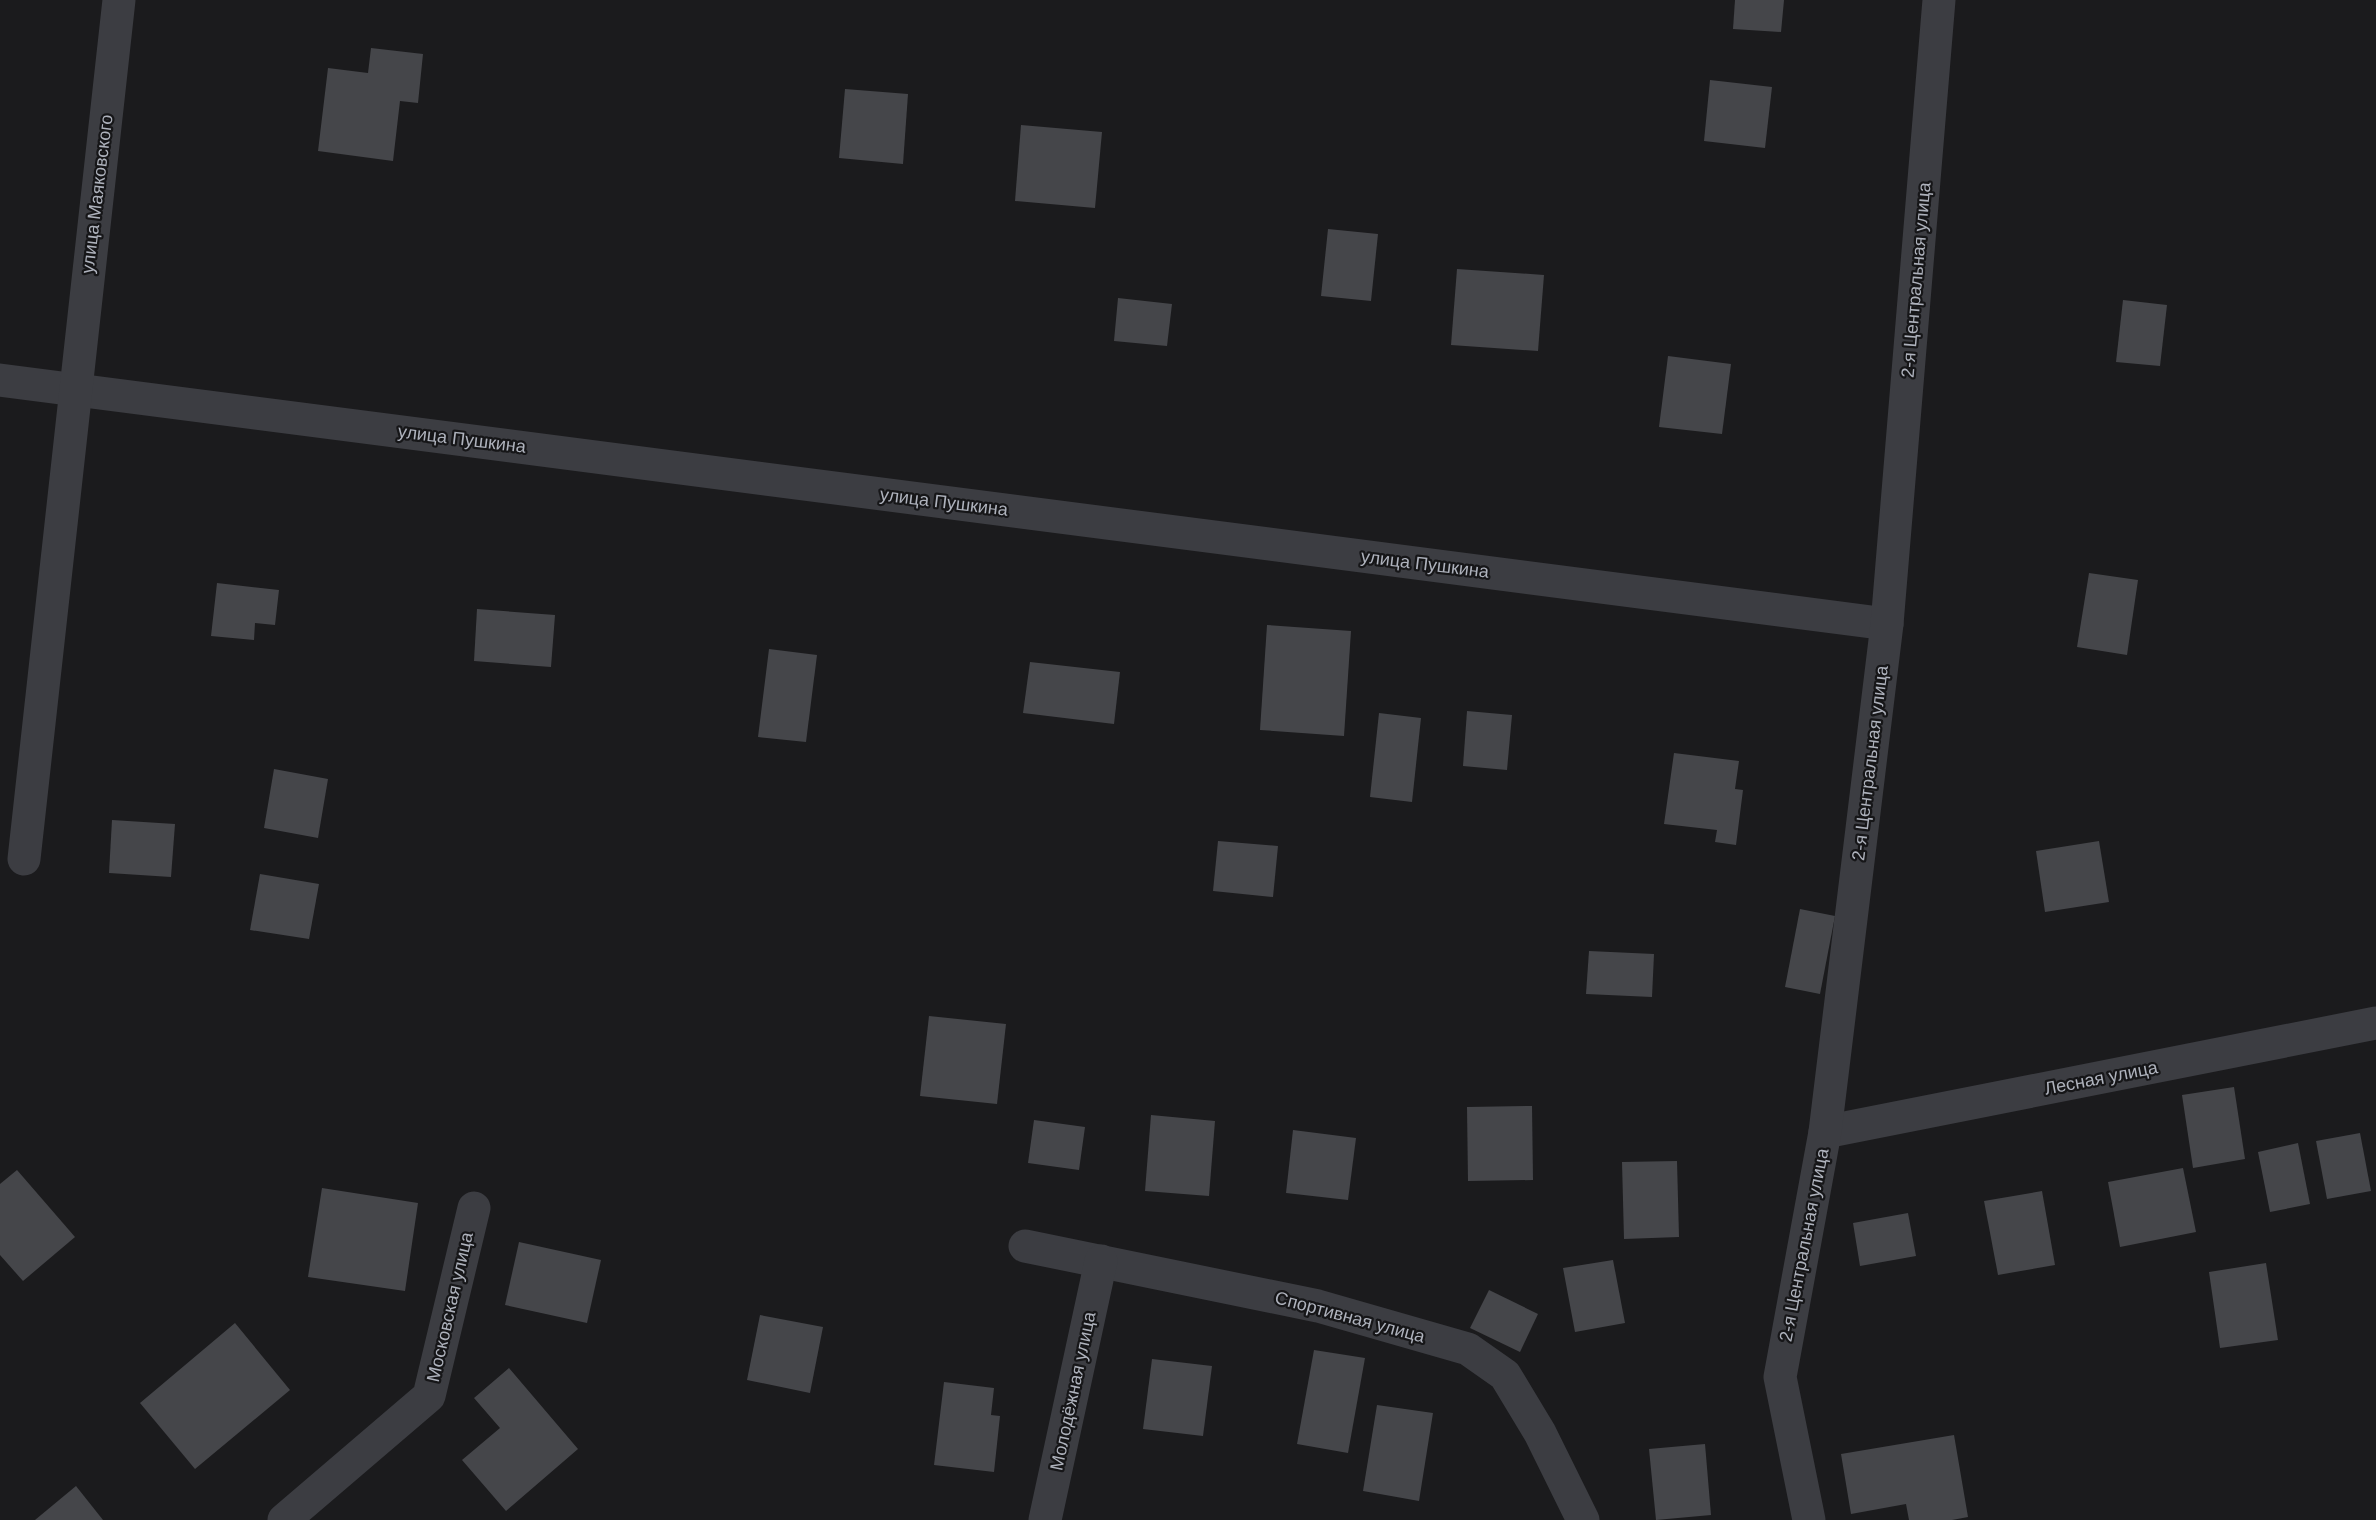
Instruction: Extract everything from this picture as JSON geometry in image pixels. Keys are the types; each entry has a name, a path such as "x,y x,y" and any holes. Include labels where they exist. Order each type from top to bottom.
{"street":[{"name":"улица Маяковского","path":"24,859 119,0"},
{"name":"2-я Центральная улица","path":"1809,1520 1780,1377 1825,1132 1887,624 1939,0"},
{"name":"улица Пушкина","path":"0,380 1887,624"},
{"name":"Лесная улица","path":"1825,1132 2376,1023"},
{"name":"Московская улица","path":"284,1520 429,1396 474,1208"},
{"name":"Спортивная улица","path":"1025,1246 1318,1306 1468,1349 1505,1375 1540,1433 1583,1520"},
{"name":"Молодёжная улица","path":"1045,1520 1101,1261"}],"building":[{"path":"1735,0 1784,0 1781,32 1733,29"},
{"path":"371,48 423,54 418,103 400,101 393,161 318,151 328,68 368,73"},
{"path":"1710,80 1772,87 1765,148 1704,141"},
{"path":"845,89 908,94 903,164 839,158"},
{"path":"1021,125 1102,132 1095,208 1015,201"},
{"path":"1328,229 1378,234 1371,301 1321,296"},
{"path":"1457,269 1544,275 1538,351 1451,345"},
{"path":"1118,298 1172,304 1167,346 1114,341"},
{"path":"2123,300 2167,305 2160,366 2116,362"},
{"path":"1668,356 1731,364 1722,434 1659,427"},
{"path":"2089,573 2138,580 2127,655 2077,647"},
{"path":"217,583 279,590 275,625 255,623 254,640 211,636"},
{"path":"477,609 555,615 551,667 474,661"},
{"path":"1267,625 1351,631 1344,736 1260,730"},
{"path":"769,649 817,655 806,742 758,737"},
{"path":"1030,662 1120,672 1114,724 1023,713"},
{"path":"1467,711 1512,715 1507,770 1463,766"},
{"path":"1379,713 1421,718 1412,802 1370,797"},
{"path":"1674,753 1739,761 1735,789 1743,790 1736,845 1715,842 1717,830 1664,824"},
{"path":"274,769 328,779 318,838 264,828"},
{"path":"112,820 175,824 171,877 109,873"},
{"path":"1218,841 1278,846 1273,897 1213,891"},
{"path":"2099,841 2109,902 2045,912 2036,851"},
{"path":"260,874 319,884 309,939 250,930"},
{"path":"1800,909 1835,916 1820,994 1785,987"},
{"path":"1589,951 1654,954 1652,997 1586,994"},
{"path":"929,1016 1006,1024 997,1104 920,1096"},
{"path":"2234,1087 2245,1159 2193,1168 2182,1095"},
{"path":"1532,1106 1533,1180 1468,1181 1467,1107"},
{"path":"1151,1115 1215,1121 1209,1196 1145,1191"},
{"path":"1034,1120 1085,1127 1079,1170 1028,1163"},
{"path":"1293,1130 1356,1138 1348,1200 1286,1193"},
{"path":"2360,1133 2371,1191 2327,1199 2316,1141"},
{"path":"2298,1143 2310,1204 2270,1212 2258,1152"},
{"path":"1677,1161 1679,1237 1624,1239 1622,1162"},
{"path":"2183,1168 2196,1232 2120,1247 2108,1182"},
{"path":"17,1170 75,1237 23,1281 0,1255 0,1184"},
{"path":"322,1188 418,1203 405,1291 308,1277"},
{"path":"2042,1191 2055,1265 1998,1275 1984,1201"},
{"path":"1908,1213 1916,1256 1860,1266 1853,1223"},
{"path":"519,1242 601,1260 587,1323 505,1305"},
{"path":"1613,1260 1625,1323 1575,1332 1563,1268"},
{"path":"2266,1263 2278,1340 2220,1348 2209,1272"},
{"path":"1489,1290 1538,1314 1520,1352 1470,1328"},
{"path":"760,1315 823,1327 810,1393 747,1380"},
{"path":"235,1323 290,1390 195,1469 140,1403"},
{"path":"1314,1350 1365,1358 1348,1453 1297,1444"},
{"path":"1152,1359 1212,1366 1203,1436 1143,1429"},
{"path":"509,1368 578,1449 506,1511 462,1460 500,1428 474,1398"},
{"path":"944,1382 994,1388 991,1415 1000,1416 994,1472 934,1465"},
{"path":"1377,1405 1433,1413 1419,1501 1363,1491"},
{"path":"1954,1435 1968,1517 1952,1520 1909,1520 1906,1504 1851,1514 1841,1454"},
{"path":"1705,1444 1711,1515 1656,1520 1649,1449"},
{"path":"76,1486 103,1520 35,1520"}]}
